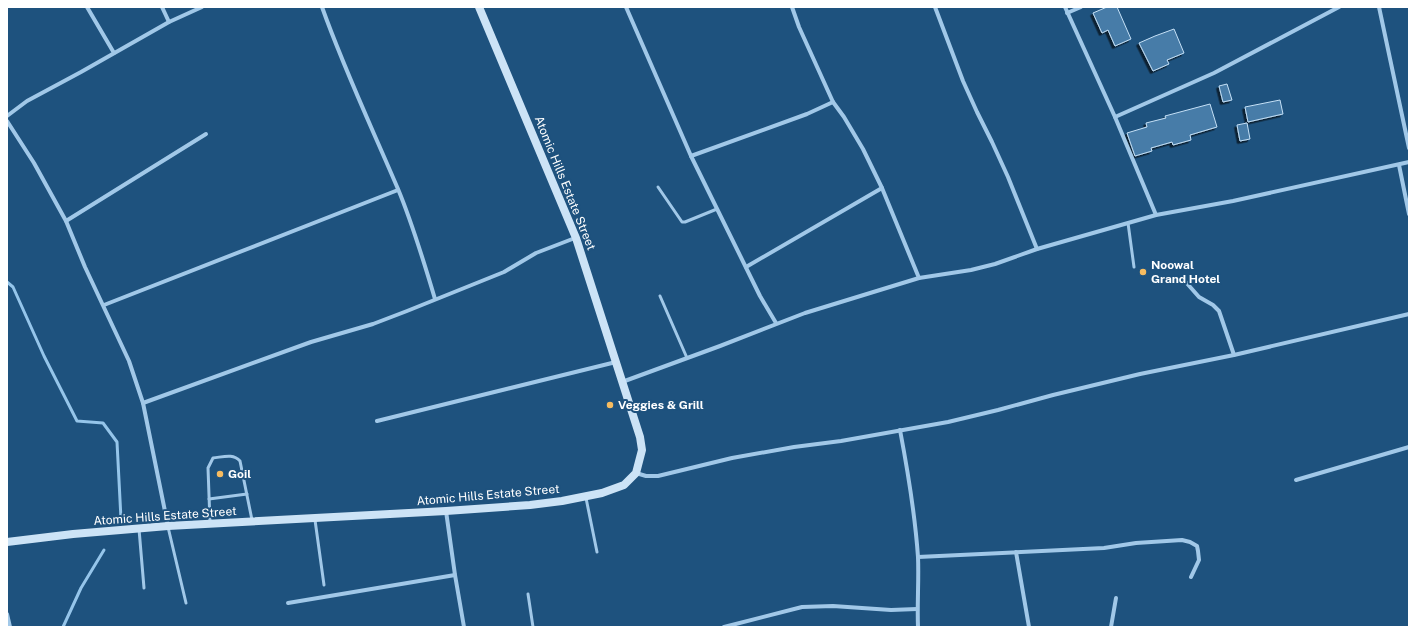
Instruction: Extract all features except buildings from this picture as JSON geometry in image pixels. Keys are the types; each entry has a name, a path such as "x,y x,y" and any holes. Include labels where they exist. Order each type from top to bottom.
{"street":[{"path":"87,7 114,53"},
{"path":"162,7 169,22"},
{"path":"7,116 27,101 169,22 202,7"},
{"path":"322,7 343,65 398,190 436,298"},
{"name":"Atomic Hills Estate Street","path":"7,542 168,526 530,505 613,490 624,485 636,473 642,450 640,437 576,238 479,7"},
{"path":"626,7 691,156 760,296 776,323"},
{"path":"792,7 799,27 833,102 844,117 863,149 882,188 919,278"},
{"path":"935,7 976,112 1008,177 1037,249"},
{"path":"1065,7 1115,117 1156,215"},
{"path":"1067,13 1081,7"},
{"path":"1115,117 1214,73 1339,7"},
{"path":"1379,7 1409,148"},
{"path":"691,156 807,114 833,102"},
{"path":"7,121 34,163 66,221 85,267 129,361 143,403 168,526"},
{"path":"66,221 206,134"},
{"path":"622,382 720,346 776,323 919,278 971,270 995,264 1037,249 1156,215 1233,202 1409,162"},
{"path":"1399,165 1409,214"},
{"path":"746,267 882,188"},
{"path":"104,305 398,190"},
{"path":"143,403 311,342 373,324 504,272 536,253 576,238"},
{"path":"1184,280 1199,297 1213,305 1219,311 1234,355"},
{"path":"636,473 646,476 658,476 732,458 948,422 1134,376 1234,355 1409,314"},
{"path":"376,421 616,362"},
{"path":"900,430 910,486 918,557 918,627"},
{"path":"1296,480 1409,447"},
{"path":"446,511 464,627"},
{"path":"918,557 1104,548 1136,543 1182,540 1197,546 1198,550 1199,560 1191,577"},
{"path":"1016,552 1029,627"},
{"path":"288,603 455,575"},
{"path":"1111,627 1116,598"},
{"path":"724,627 802,607 833,606 891,610 917,610"},
{"path":"7,614 10,627"}],"lane":[{"path":"658,187 682,222 717,209"},
{"path":"1128,223 1134,267"},
{"path":"660,296 687,358"},
{"path":"210,524 208,468 213,458 231,456 236,457 240,461 252,522"},
{"path":"210,499 247,494"},
{"path":"586,496 597,552"},
{"path":"315,518 324,585"},
{"path":"168,526 186,603"},
{"path":"139,529 144,588"},
{"path":"528,594 533,627"}],"waterway":[{"path":"7,282 13,287 44,356 77,421 103,423 117,442 121,519"},
{"path":"63,627 81,588 104,550"}],"place":[{"name":"Noowal Grand Hotel","path":"1143,272"},
{"name":"Veggies & Grill","path":"610,405"},
{"name":"Goil","path":"220,474"}]}
